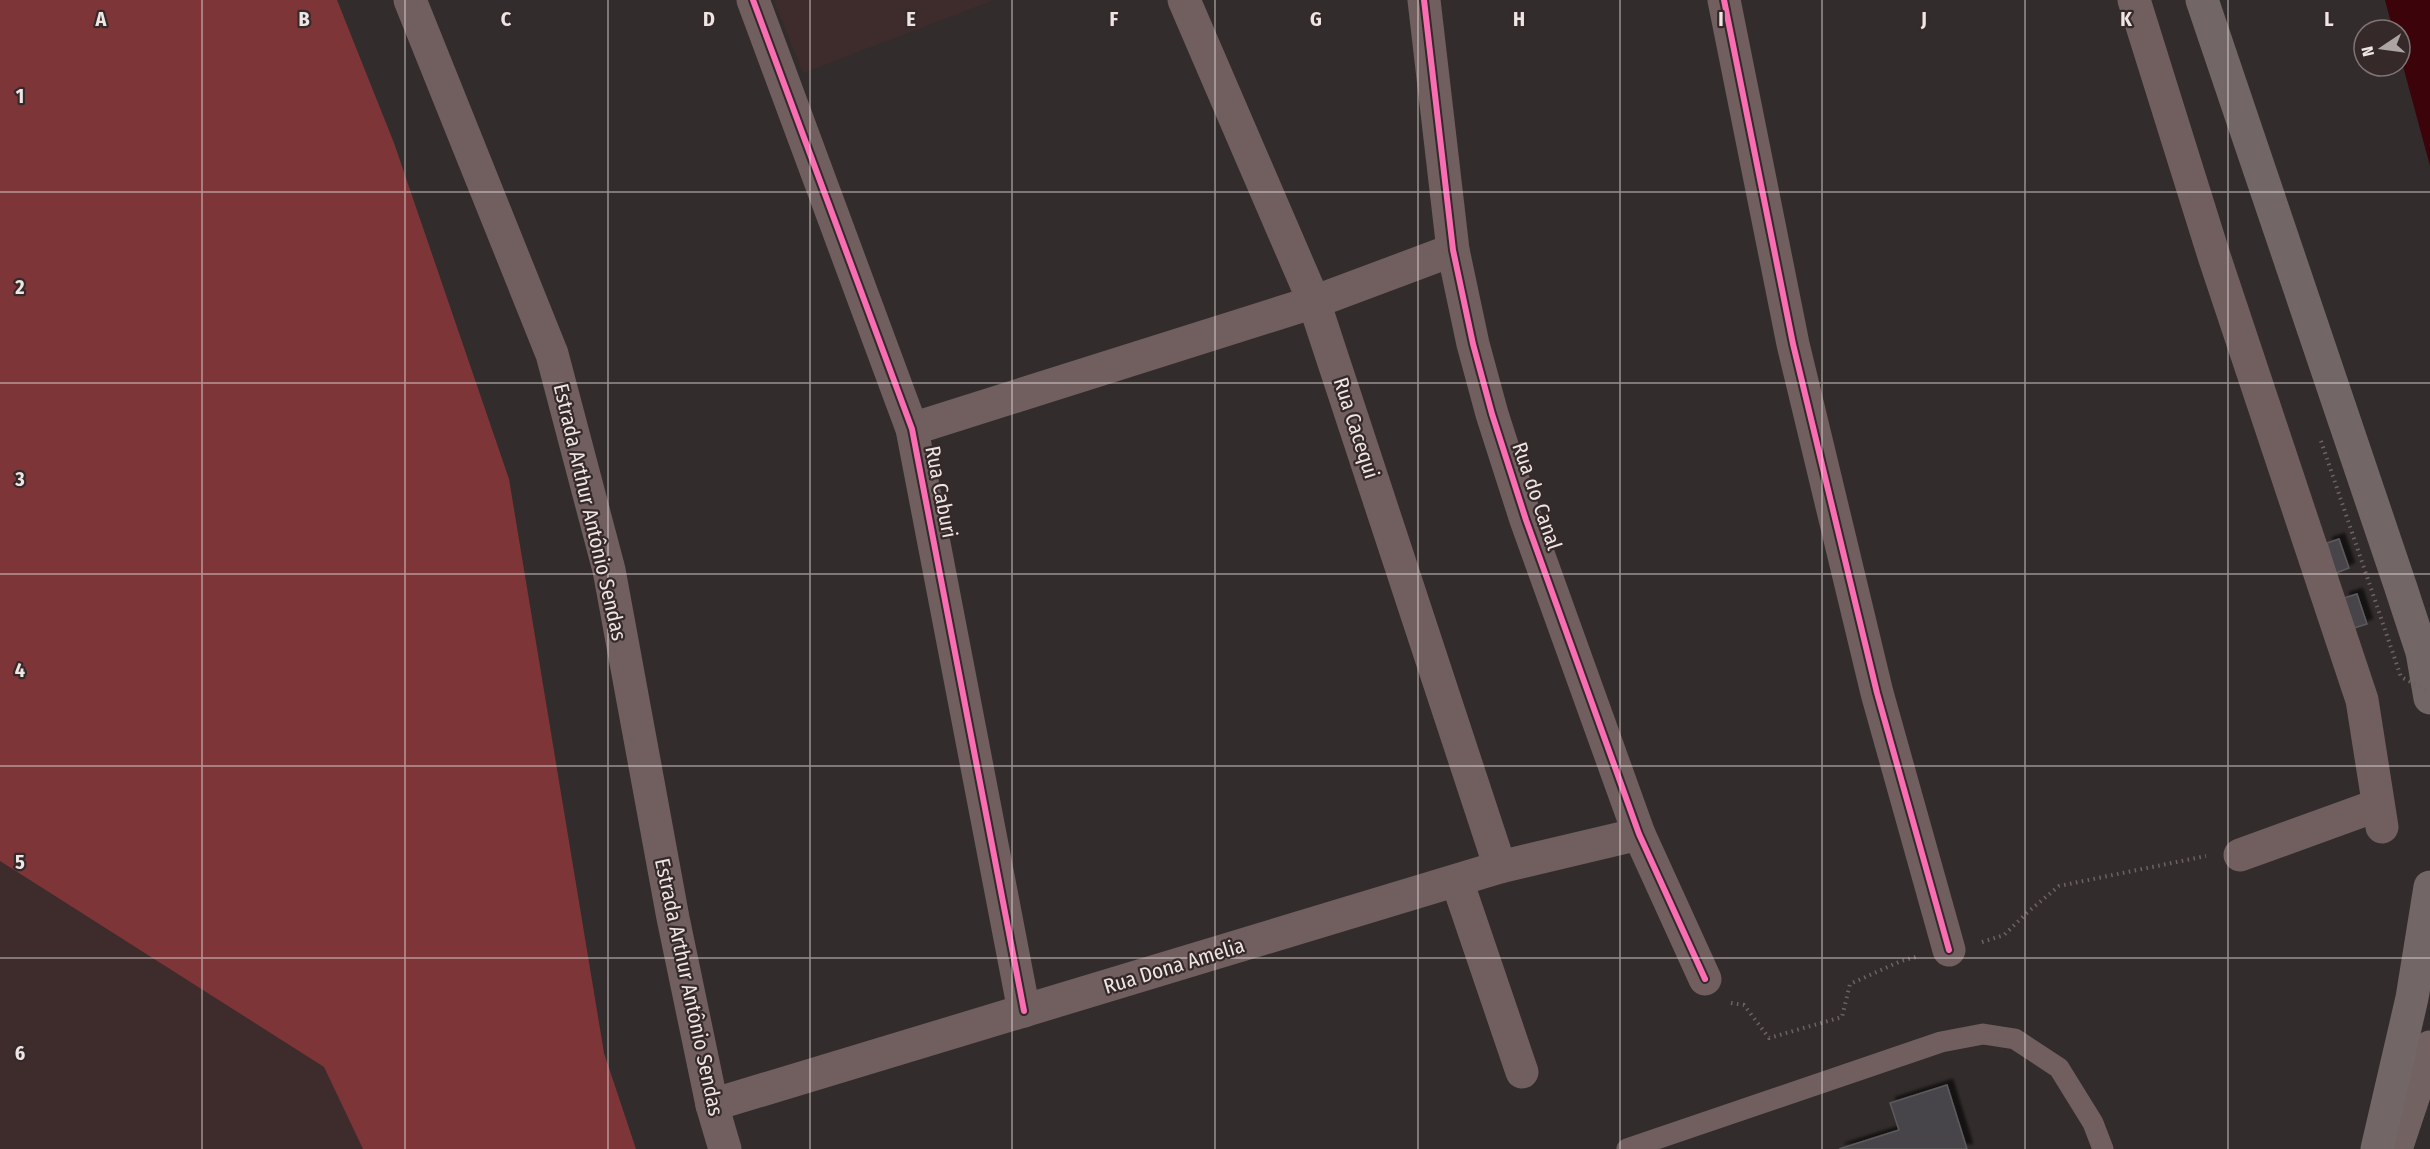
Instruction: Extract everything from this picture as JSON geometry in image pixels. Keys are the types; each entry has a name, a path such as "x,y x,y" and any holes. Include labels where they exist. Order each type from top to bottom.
{"highway":[{"path":"2202,0 2422,652 2430,698"},
{"path":"2377,1149 2412,998 2430,886"},
{"path":"2396,1149 2430,1047"}],"street":[{"name":"Estrada Arthur Antônio Sendas","path":"411,0 552,354 609,570 673,918 712,1105 725,1149"},
{"name":"Rua Caburi","path":"753,0 912,429 1024,1011"},
{"name":"Rua Cacequi","path":"1184,0 1314,302 1500,867"},
{"name":"Rua do Canal","path":"1424,0 1453,250 1473,344 1492,414 1526,520 1639,834 1705,979"},
{"path":"1724,0 1793,344 1877,693 1949,950"},
{"path":"2134,0 2218,267 2361,700 2380,816 2240,855"},
{"path":"912,429 1314,302 1453,250"},
{"name":"Rua Dona Amelia","path":"712,1105 1500,867 1639,834"},
{"path":"1457,881 1522,1072"}],"lane":[{"path":"1627,1149 1941,1042 1983,1034 2015,1039 2059,1068 2093,1123 2103,1149"}],"path":[{"path":"2321,441 2401,677 2430,692"}],"shaded area":[{"path":"0,0 337,0 394,143 509,479 604,1053 636,1149 363,1149 324,1067 0,861"},
{"path":"774,0 994,0 803,73"},
{"path":"2385,0 2430,0 2430,166 2406,78 2412,78 2412,18 2390,18"},
{"path":"0,861 324,1067 363,1149 0,1149"}],"building":[{"path":"2339,539 2349,568 2336,573 2327,543"},
{"path":"2357,594 2367,624 2354,628 2344,598"},
{"path":"1947,1085 1967,1149 1839,1149 1899,1130 1890,1103"}],"cycle path":[{"path":"753,0 912,429 1024,1011"},
{"path":"1424,0 1453,250 1473,344 1492,414 1526,520 1639,834 1705,979"},
{"path":"1724,0 1793,344 1877,693 1949,950"}]}
